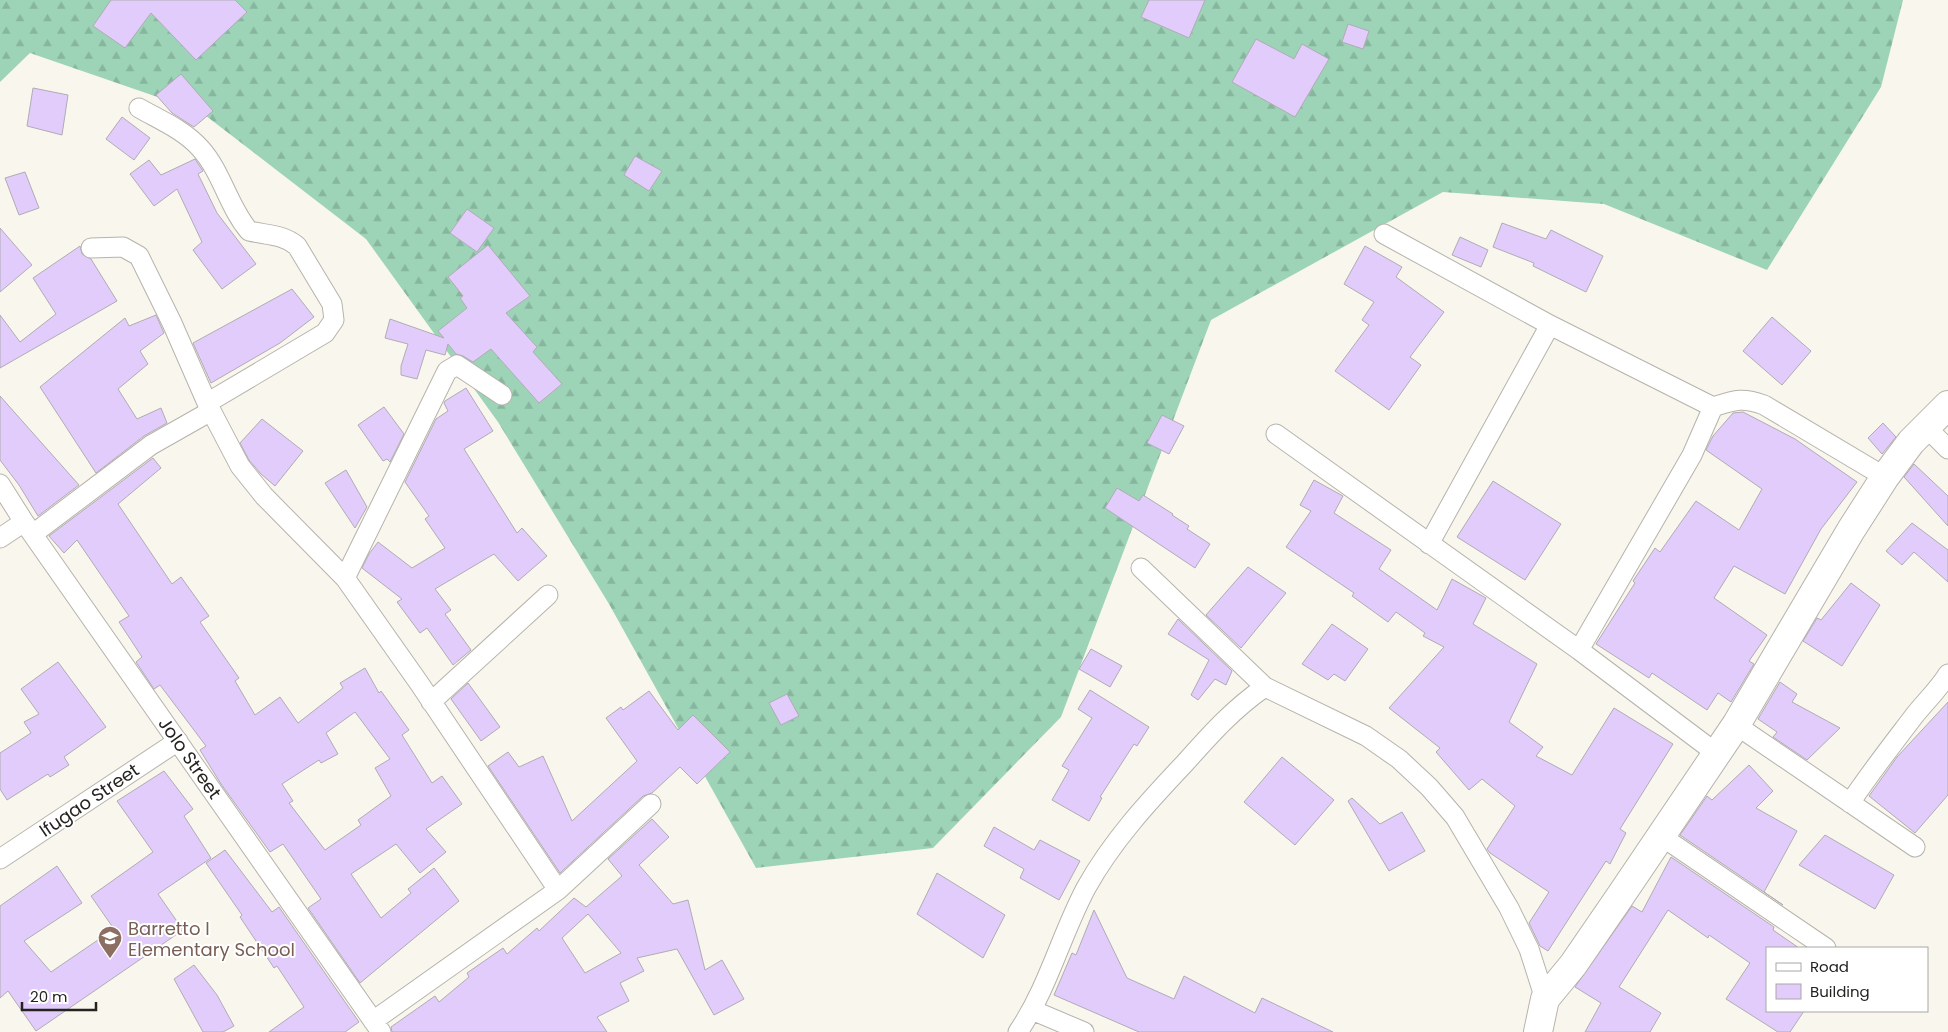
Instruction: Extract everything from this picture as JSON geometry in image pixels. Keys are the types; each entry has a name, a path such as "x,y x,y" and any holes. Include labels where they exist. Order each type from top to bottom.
{"street":[{"path":"0,538 28,528 151,445 325,333 334,320 332,304 297,246 279,236 249,231 200,148 184,134 139,108"},
{"path":"1384,234 1550,325 1713,407 1737,399 1764,405 1885,477"},
{"path":"90,248 123,247 139,256 172,323 209,407 240,466 264,496 345,578 558,890"},
{"path":"1429,544 1550,325"},
{"path":"345,578 447,371 457,365 502,395"},
{"path":"1538,1032 1545,999 1578,957 1736,726 1851,530 1885,477 1911,442 1948,405"},
{"path":"1579,650 1692,455 1713,407"},
{"path":"1926,427 1948,449"},
{"path":"1276,434 1579,650 1716,753"},
{"name":"Jolo Street","path":"0,484 28,528 377,1027"},
{"path":"1141,568 1265,687 1366,736 1399,760 1429,787 1455,817 1509,908 1529,948 1545,999"},
{"path":"431,702 548,596"},
{"path":"1850,803 1882,757 1916,713 1939,689 1948,674"},
{"path":"1018,1032 1032,1010 1068,926 1107,852 1156,794 1215,730 1244,701 1265,687"},
{"path":"1736,726 1915,847"},
{"name":"Ifugao Street","path":"0,859 178,741"},
{"path":"377,1027 558,890 651,804"},
{"path":"1661,836 1825,947"},
{"path":"1032,1010 1084,1032"}],"green space":[{"path":"0,0 1903,0 1881,87 1767,270 1604,204 1443,192 1211,320 1061,717 933,848 756,868 609,604 498,422 366,239 201,112 30,53 0,82"}],"building":[{"path":"111,0 235,0 247,12 196,60 151,13 125,48 93,26"},
{"path":"1149,0 1205,0 1189,38 1141,17"},
{"path":"1348,24 1369,31 1363,49 1342,42"},
{"path":"1256,39 1294,59 1302,44 1329,59 1295,117 1232,82"},
{"path":"181,74 213,111 194,127 172,113 156,95"},
{"path":"33,88 68,95 62,135 27,126"},
{"path":"122,117 150,138 134,160 106,139"},
{"path":"635,156 662,171 649,191 624,175"},
{"path":"195,159 203,171 198,174 217,213 256,264 222,289 193,250 202,242 177,189 154,206 130,174 149,160 161,175"},
{"path":"25,172 39,208 19,215 5,178"},
{"path":"467,209 494,228 477,252 450,233"},
{"path":"1502,223 1546,239 1551,230 1603,256 1586,292 1533,266 1534,263 1493,247"},
{"path":"0,228 32,265 0,292"},
{"path":"1460,237 1488,250 1481,267 1452,255"},
{"path":"488,245 530,296 506,313 537,347 533,352 562,384 539,403 491,349 473,362 456,354 448,344 445,355 426,350 417,379 401,375 401,366 408,344 385,338 390,319 444,338 438,331 467,308 460,298 463,296 448,277"},
{"path":"80,246 82,254 91,259 117,301 0,368 0,315 20,342 56,314 33,278"},
{"path":"1365,246 1402,267 1396,277 1444,312 1410,357 1421,365 1389,410 1335,371 1369,325 1362,320 1374,302 1344,284"},
{"path":"292,289 314,317 280,343 211,383 193,343"},
{"path":"156,315 164,333 140,351 148,364 118,389 137,419 161,408 167,423 144,436 96,473 40,387 125,318 129,326"},
{"path":"1772,317 1811,351 1782,385 1743,351"},
{"path":"466,388 493,431 464,449 517,533 522,528 547,556 518,581 494,554 435,589 451,610 445,614 471,650 453,665 427,628 420,633 397,602 402,599 362,568 378,542 412,568 445,548 425,519 429,516 405,482 436,419 448,411 444,403 445,401"},
{"path":"0,396 79,485 38,516 19,485 0,460"},
{"path":"384,407 404,434 390,462 387,459 383,461 358,425"},
{"path":"1743,412 1795,439 1857,482 1821,529 1785,594 1734,566 1714,598 1767,635 1749,661 1754,664 1731,702 1718,693 1707,710 1652,673 1649,678 1596,644 1655,548 1660,552 1696,501 1739,530 1762,489 1706,450 1713,436 1733,413"},
{"path":"1162,415 1184,426 1169,454 1147,443"},
{"path":"262,419 303,451 275,486 249,460 240,443"},
{"path":"1883,423 1896,437 1882,454 1868,438"},
{"path":"153,458 161,468 118,504 172,584 181,577 209,616 200,622 239,678 235,681 255,715 280,697 298,723 343,688 340,683 365,668 379,693 381,691 409,730 402,735 432,783 442,776 462,804 426,829 446,852 420,873 396,844 351,874 381,918 411,893 408,889 434,868 459,901 360,983 308,908 321,899 283,844 270,852 221,784 200,750 206,746 160,685 154,689 136,662 142,657 119,622 129,616 77,540 64,553 49,536","holes":["355,712 390,759 375,768 391,796 358,820 361,825 325,850 289,803 293,801 282,784 319,760 321,763 338,754 326,733"]},
{"path":"1914,464 1948,496 1948,526 1904,477"},
{"path":"346,470 367,507 355,528 325,483"},
{"path":"1314,480 1343,496 1334,513 1391,550 1379,569 1437,610 1452,579 1486,598 1473,624 1537,664 1509,722 1543,747 1536,756 1572,775 1614,708 1673,744 1620,829 1626,833 1610,864 1606,861 1548,951 1540,946 1529,923 1549,892 1490,853 1487,849 1515,806 1482,779 1469,790 1436,752 1440,748 1389,708 1444,647 1423,636 1425,633 1396,612 1388,622 1352,596 1354,593 1286,547 1311,511 1300,505"},
{"path":"1493,481 1561,524 1525,580 1457,537"},
{"path":"1117,488 1139,501 1143,495 1173,514 1189,526 1187,529 1210,544 1195,568 1105,508"},
{"path":"1912,523 1948,550 1948,582 1914,552 1902,565 1886,551"},
{"path":"1248,567 1286,593 1241,648 1206,615"},
{"path":"1851,583 1880,605 1842,666 1803,641 1817,618 1821,620"},
{"path":"1178,619 1232,671 1226,685 1215,679 1198,700 1191,695 1209,660 1168,634"},
{"path":"1332,624 1368,649 1345,681 1334,674 1328,680 1302,664"},
{"path":"1091,649 1122,666 1110,687 1079,669"},
{"path":"58,662 106,727 64,757 69,765 50,777 48,774 7,800 0,789 0,753 31,733 24,722 39,714 21,689"},
{"path":"1780,682 1797,694 1792,702 1840,728 1807,760 1773,737 1777,732 1758,719"},
{"path":"468,683 500,727 481,741 451,699"},
{"path":"1090,690 1149,727 1137,746 1134,744 1100,797 1102,798 1089,821 1052,800 1069,770 1062,766 1092,718 1078,709"},
{"path":"649,691 678,730 693,715 730,752 697,784 680,767 652,793 643,796 560,873 488,766 508,752 519,767 543,756 572,821 637,761 606,718 621,707 623,710"},
{"path":"787,694 799,716 781,725 769,703"},
{"path":"1948,702 1948,795 1915,833 1869,796 1897,757"},
{"path":"1282,757 1334,800 1295,845 1244,802"},
{"path":"1749,765 1773,791 1756,808 1797,831 1764,892 1783,905 1680,835 1707,796 1712,800"},
{"path":"164,771 193,809 184,816 211,858 158,894 183,930 36,1031 8,991 0,998 0,906 57,866 82,903 24,941 51,972 114,929 91,896 153,852 117,801"},
{"path":"1352,798 1380,824 1402,812 1425,851 1389,871 1348,801"},
{"path":"652,819 669,837 639,865 673,904 688,900 705,970 722,960 744,999 714,1015 677,949 637,958 644,971 620,983 629,1001 597,1017 607,1032 392,1032 391,1027 435,996 439,1002 469,977 467,973 503,948 507,954 537,928 539,931 574,898 586,907 622,876 608,859","holes":["588,914 621,953 585,973 562,938"]},
{"path":"994,827 1034,850 1040,840 1080,861 1059,900 1020,878 1024,869 984,846"},
{"path":"1825,835 1894,875 1875,909 1799,865"},
{"path":"225,850 272,912 279,907 359,1022 345,1032 269,1032 304,1007 277,966 274,968 240,917 242,915 206,863"},
{"path":"1671,857 1774,927 1773,930 1798,947 1766,947 1766,1012 1803,1012 1790,1032 1778,1032 1726,999 1750,963 1709,935 1708,938 1668,910 1619,987 1661,1013 1650,1032 1585,1032 1601,1003 1575,987 1632,906 1642,912"},
{"path":"937,873 1005,915 983,958 917,914"},
{"path":"1094,910 1127,978 1174,999 1184,976 1255,1013 1262,998 1333,1032 1139,1032 1054,995 1072,953 1076,955"},
{"path":"194,965 217,995 234,1026 223,1032 203,1032 174,979"}],"place":[{"name":"Barretto I Elementary School","path":"110,959"}]}
